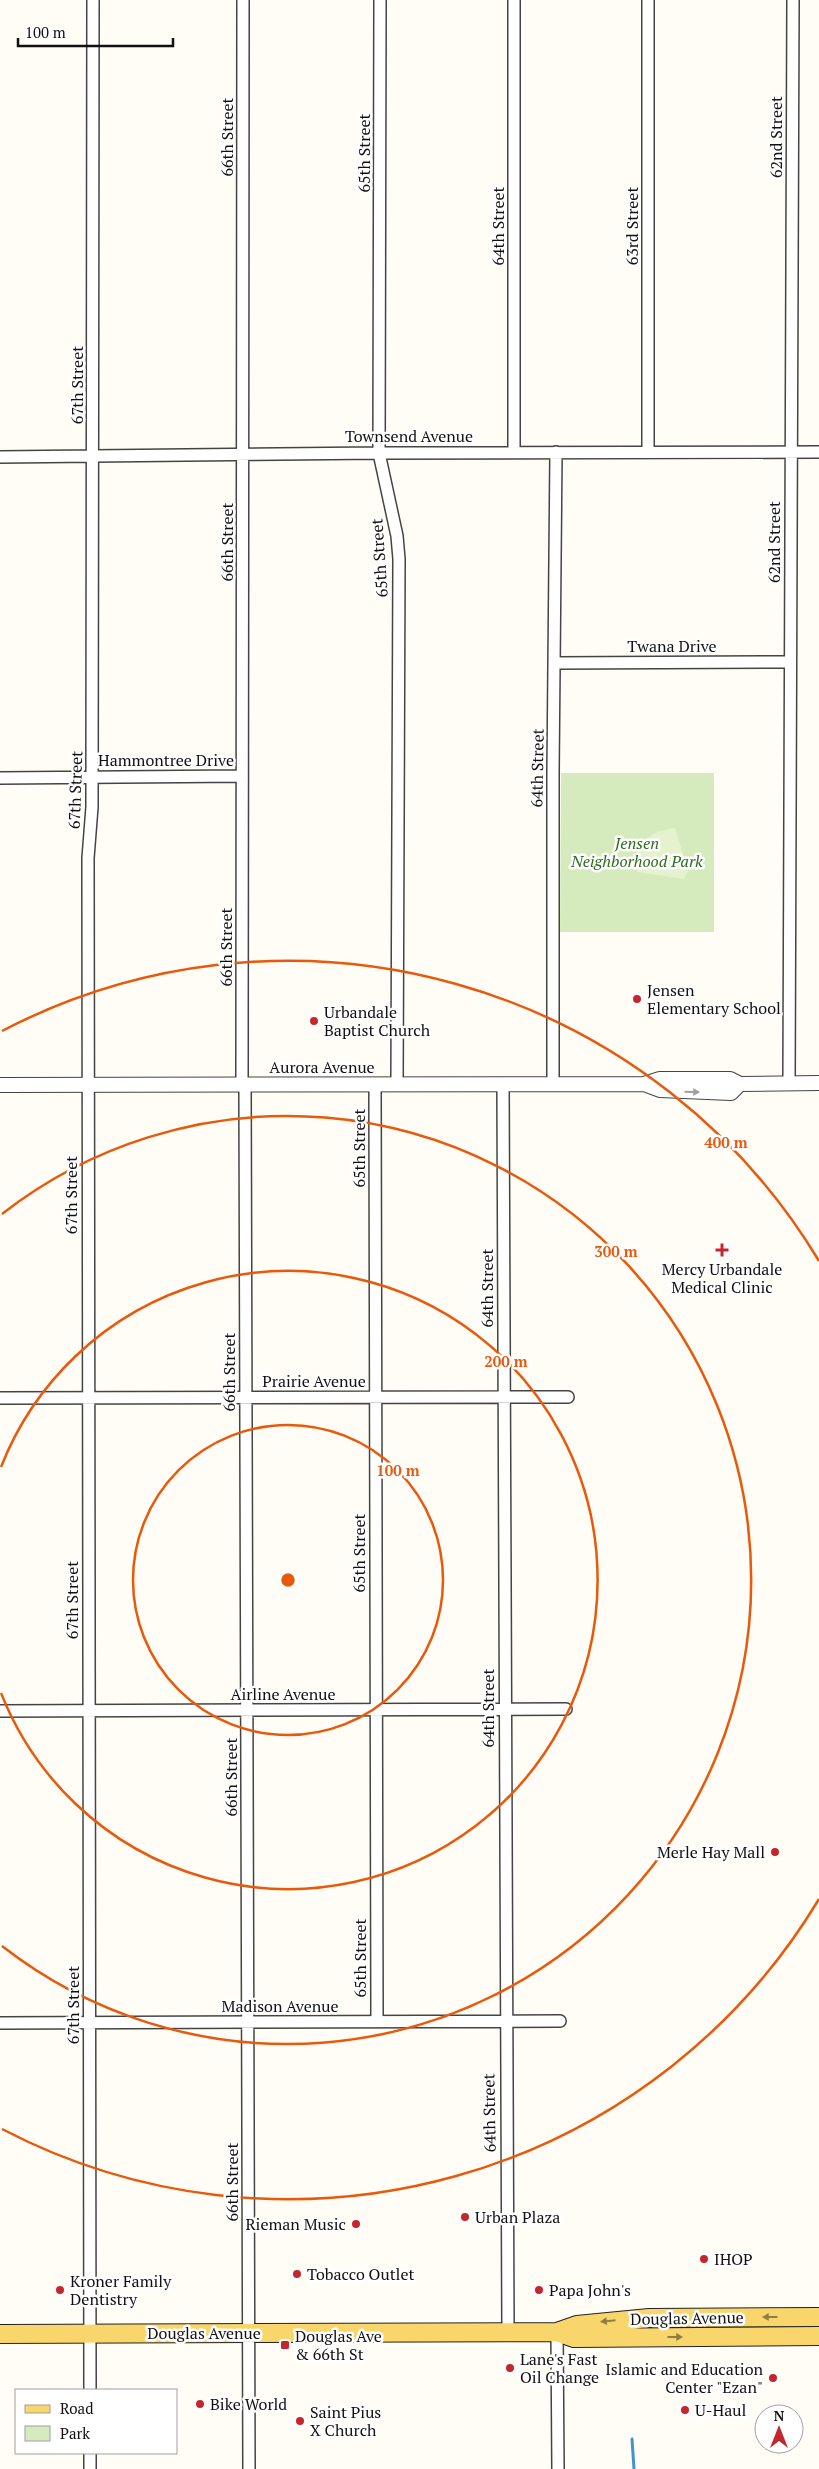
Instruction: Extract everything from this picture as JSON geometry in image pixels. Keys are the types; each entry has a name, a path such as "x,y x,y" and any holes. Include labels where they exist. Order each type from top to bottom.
{"main road":[{"name":"Douglas Avenue","path":"0,2334 557,2332 577,2325 649,2318 819,2317"},
{"name":"Douglas Avenue","path":"557,2332 574,2338 819,2336"}],"street":[{"name":"67th Street","path":"90,2389 87,1085 88,858 92,777 94,456 93,0"},
{"name":"66th Street","path":"243,0 242,776 249,2469"},
{"name":"65th Street","path":"380,0 380,452 397,536 399,559 397,1084"},
{"name":"64th Street","path":"514,0 514,452"},
{"name":"63rd Street","path":"648,0 648,452"},
{"name":"62nd Street","path":"789,1083 793,0"},
{"name":"Townsend Avenue","path":"0,457 380,452 819,452"},
{"name":"64th Street","path":"553,1084 552,773 555,663 556,452"},
{"name":"Twana Drive","path":"555,663 790,662"},
{"name":"Hammontree Drive","path":"0,778 242,776"},
{"name":"Aurora Avenue","path":"0,1085 644,1084 660,1090 730,1093 740,1084 819,1083"},
{"name":"65th Street","path":"375,1084 377,2021"},
{"name":"64th Street","path":"503,1084 505,2021 508,2332"},
{"name":"Prairie Avenue","path":"0,1398 568,1396"},
{"name":"Airline Avenue","path":"0,1711 566,1709"},
{"name":"Madison Avenue","path":"0,2023 560,2021"},
{"path":"557,2332 558,2469"},
{"path":"90,2454 90,2469"}],"green space":[{"name":"Jensen Neighborhood Park","path":"561,773 714,773 714,932 560,932"},
{"path":"675,828 688,871 684,879 637,872 639,853 645,840 657,833"}],"waterway":[{"path":"632,2439 634,2469"}],"place":[{"name":"Jensen Elementary School","path":"637,999"},
{"name":"Urbandale Baptist Church","path":"314,1021"},
{"name":"Mercy Urbandale Medical Clinic","path":"722,1250"},
{"name":"Merle Hay Mall","path":"775,1852"},
{"name":"Urban Plaza","path":"465,2217"},
{"name":"Rieman Music","path":"356,2224"},
{"name":"IHOP","path":"704,2259"},
{"name":"Tobacco Outlet","path":"297,2274"},
{"name":"Kroner Family Dentistry","path":"60,2290"},
{"name":"Papa John's","path":"539,2290"},
{"name":"Douglas Ave & 66th St","path":"285,2345"},
{"name":"Lane's Fast Oil Change","path":"510,2368"},
{"name":"Islamic and Education Center \"Ezan\"","path":"773,2378"},
{"name":"Bike World","path":"200,2404"},
{"name":"U-Haul","path":"685,2410"},
{"name":"Saint Pius X Church","path":"300,2421"}]}
